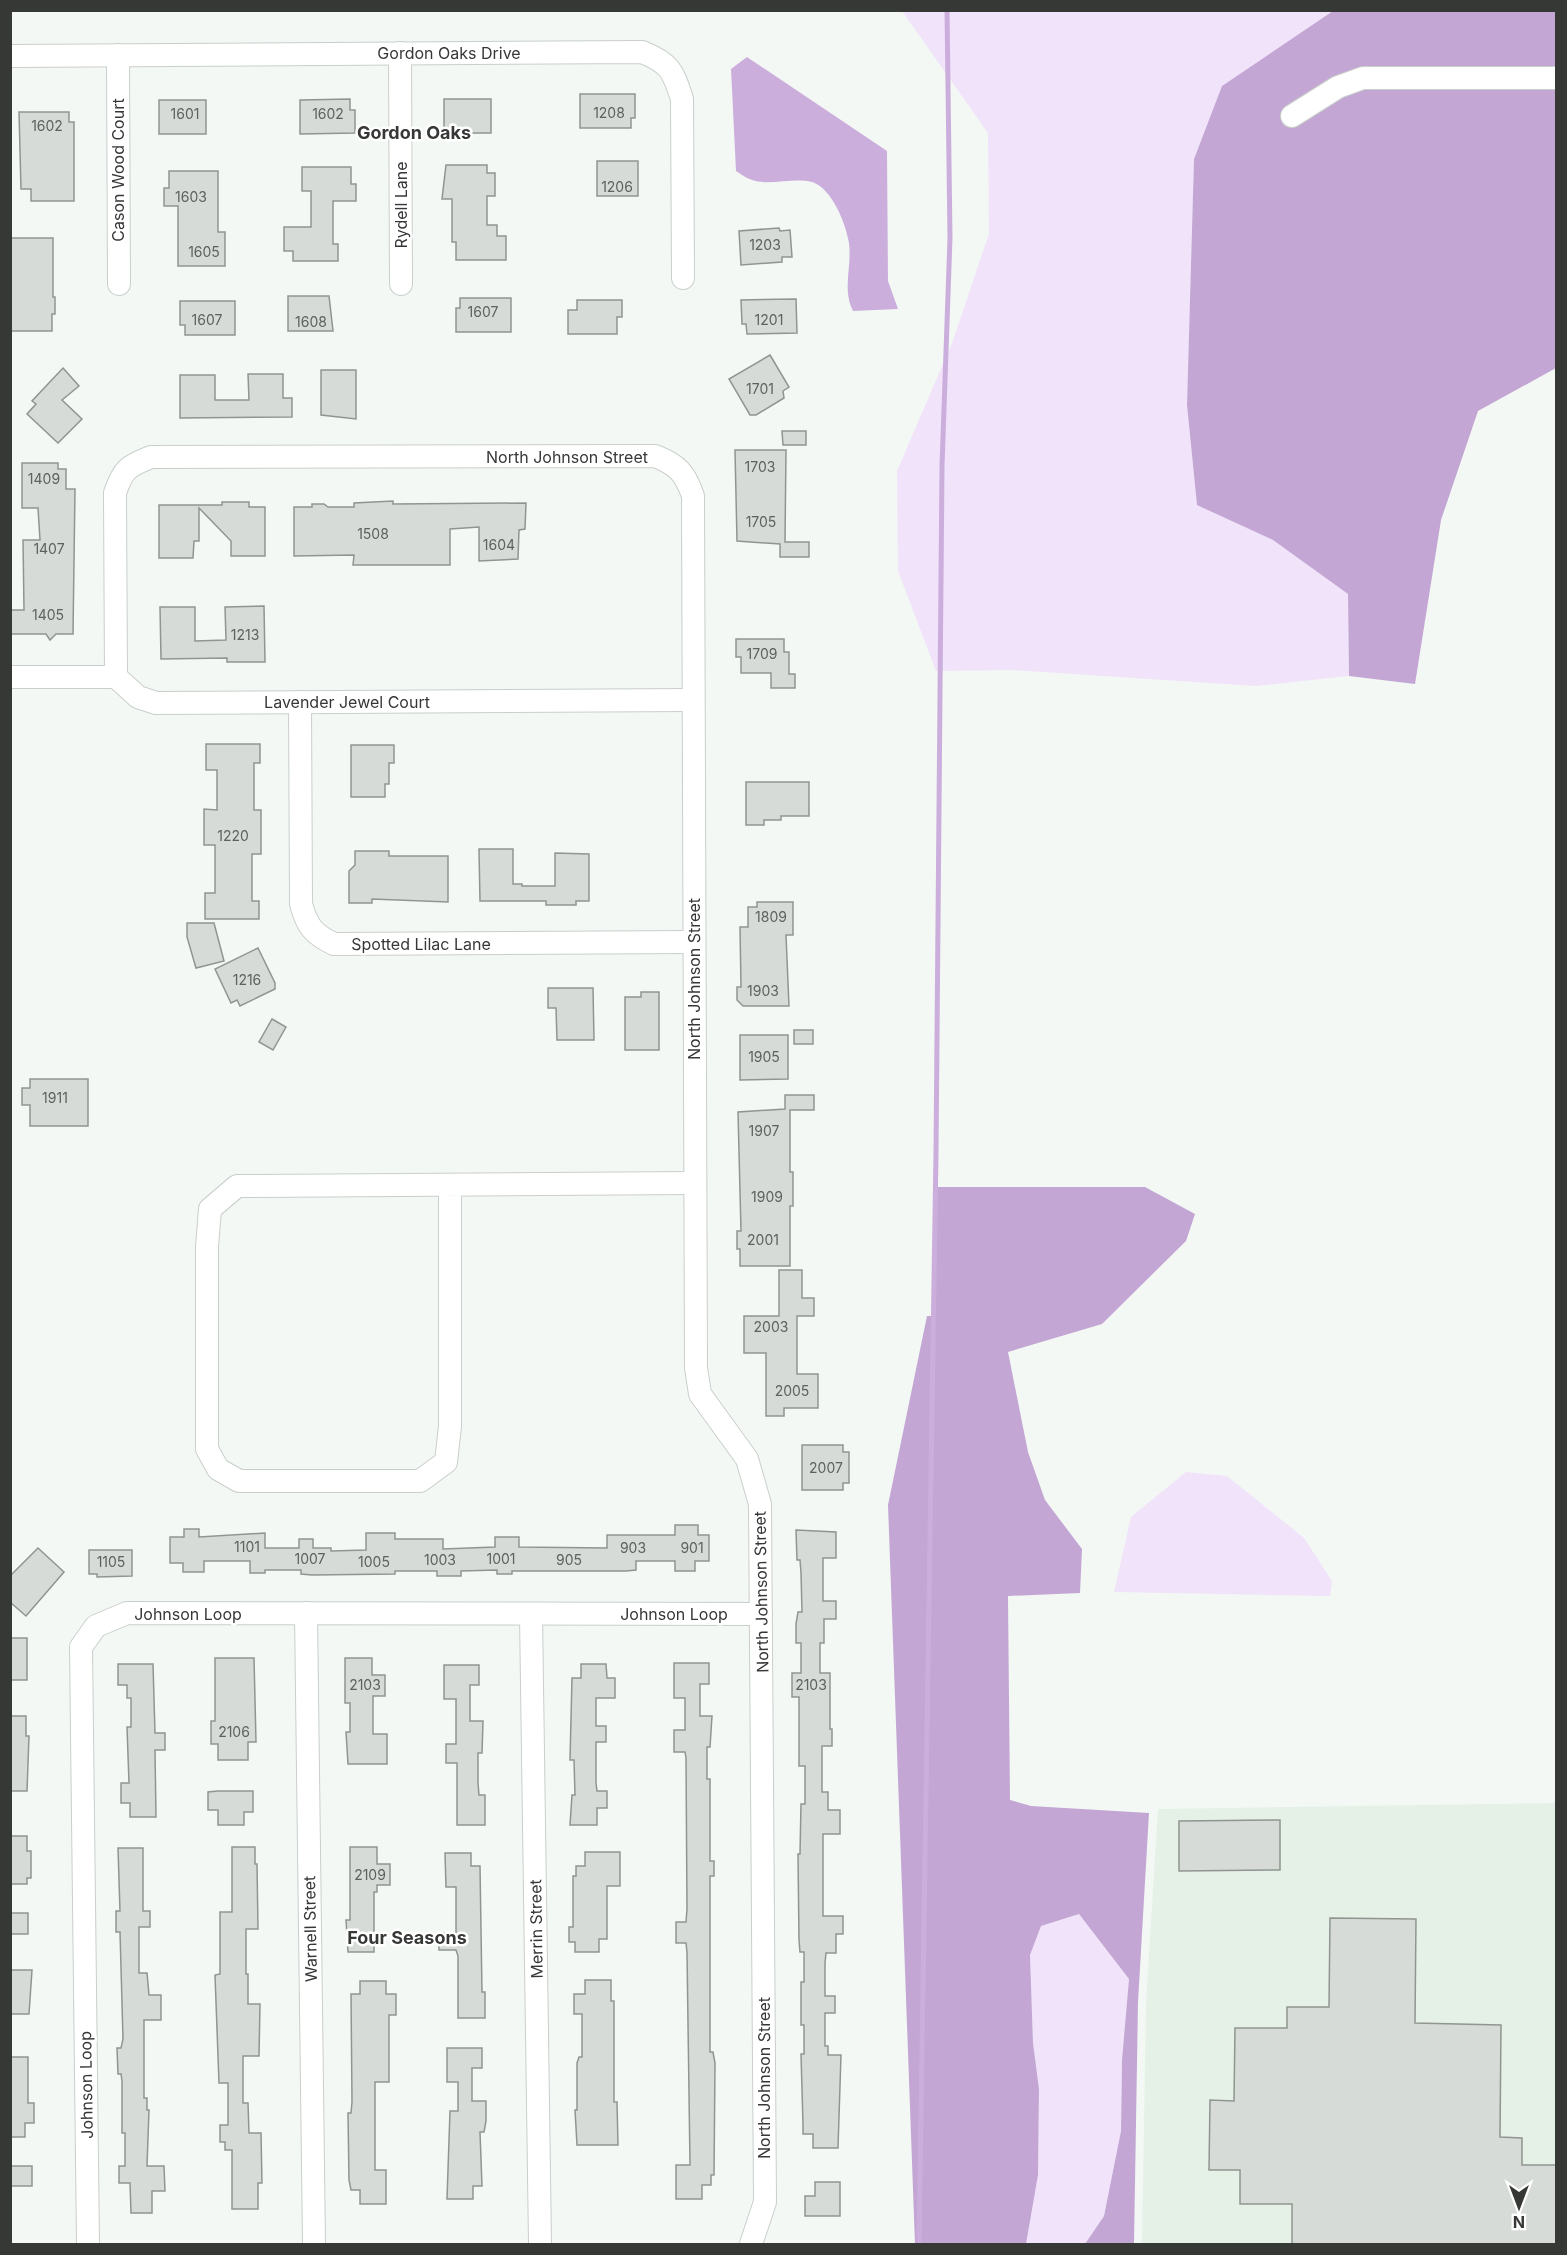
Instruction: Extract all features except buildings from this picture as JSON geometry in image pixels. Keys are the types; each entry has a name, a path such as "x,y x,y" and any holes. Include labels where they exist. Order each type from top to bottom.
{"street":[{"name":"Gordon Oaks Drive","path":"10,56 642,52 658,59 674,72 682,99 683,278"},
{"name":"Rydell Lane","path":"400,53 401,284"},
{"name":"Cason Wood Court","path":"118,55 119,284"},
{"path":"1292,116 1338,87 1363,78 1557,78"},
{"name":"North Johnson Street","path":"116,677 115,493 122,473 134,464 151,457 655,456 676,464 687,478 693,496 696,1368 699,1394 747,1459 760,1504 765,2202 751,2244"},
{"path":"10,677 116,677"},
{"name":"Lavender Jewel Court","path":"116,677 138,697 156,703 692,700"},
{"name":"Spotted Lilac Lane","path":"300,702 301,904 307,926 318,937 334,944 694,942"},
{"path":"450,1185 450,1426 446,1462 420,1481 239,1481 218,1469 207,1449 207,1247 210,1209 237,1186 695,1183"},
{"name":"Johnson Loop","path":"88,2244 81,1647 96,1626 127,1613 761,1614"},
{"name":"Warnell Street","path":"306,1613 314,2244"},
{"name":"Merrin Street","path":"531,1614 540,2244"}],"shaded area":[{"path":"902,11 1333,11 1222,86 1194,159 1187,405 1197,504 1273,540 1348,594 1349,676 1256,686 1011,670 936,671 898,571 897,471 952,343 989,234 988,133"},
{"path":"1333,11 1556,11 1556,368 1478,411 1441,520 1415,684 1349,676 1348,594 1273,540 1197,505 1187,405 1194,159 1222,86"},
{"path":"747,57 887,151 888,281 898,309 853,311 848,294 849,243 841,217 826,191 812,182 805,181 759,182 736,171 731,69"},
{"path":"934,1187 1145,1187 1195,1214 1186,1241 1102,1324 1008,1352 1028,1452 1045,1500 1082,1549 1080,1593 1008,1596 1010,1800 1031,1806 1149,1813 1138,2002 1134,2244 1085,2244 1104,2216 1121,2131 1122,2060 1129,1979 1079,1914 1041,1926 1030,1955 1033,2043 1039,2089 1038,2175 1026,2244 915,2244 888,1505 927,1316 933,1316"},
{"path":"1186,1472 1227,1476 1304,1538 1332,1581 1330,1596 1114,1592 1131,1517"},
{"path":"1556,1620 1556,2244 1142,2244 1146,2003 1158,1809 1555,1803"},
{"path":"1079,1914 1129,1979 1122,2060 1121,2131 1104,2216 1085,2244 1026,2244 1038,2174 1039,2089 1033,2043 1030,1955 1041,1926"}],"waterway":[{"path":"919,2244 936,1153 942,466 950,238 947,10"}],"district":[{"name":"Gordon Oaks","path":"414,133"},
{"name":"Four Seasons","path":"407,1938"}]}
